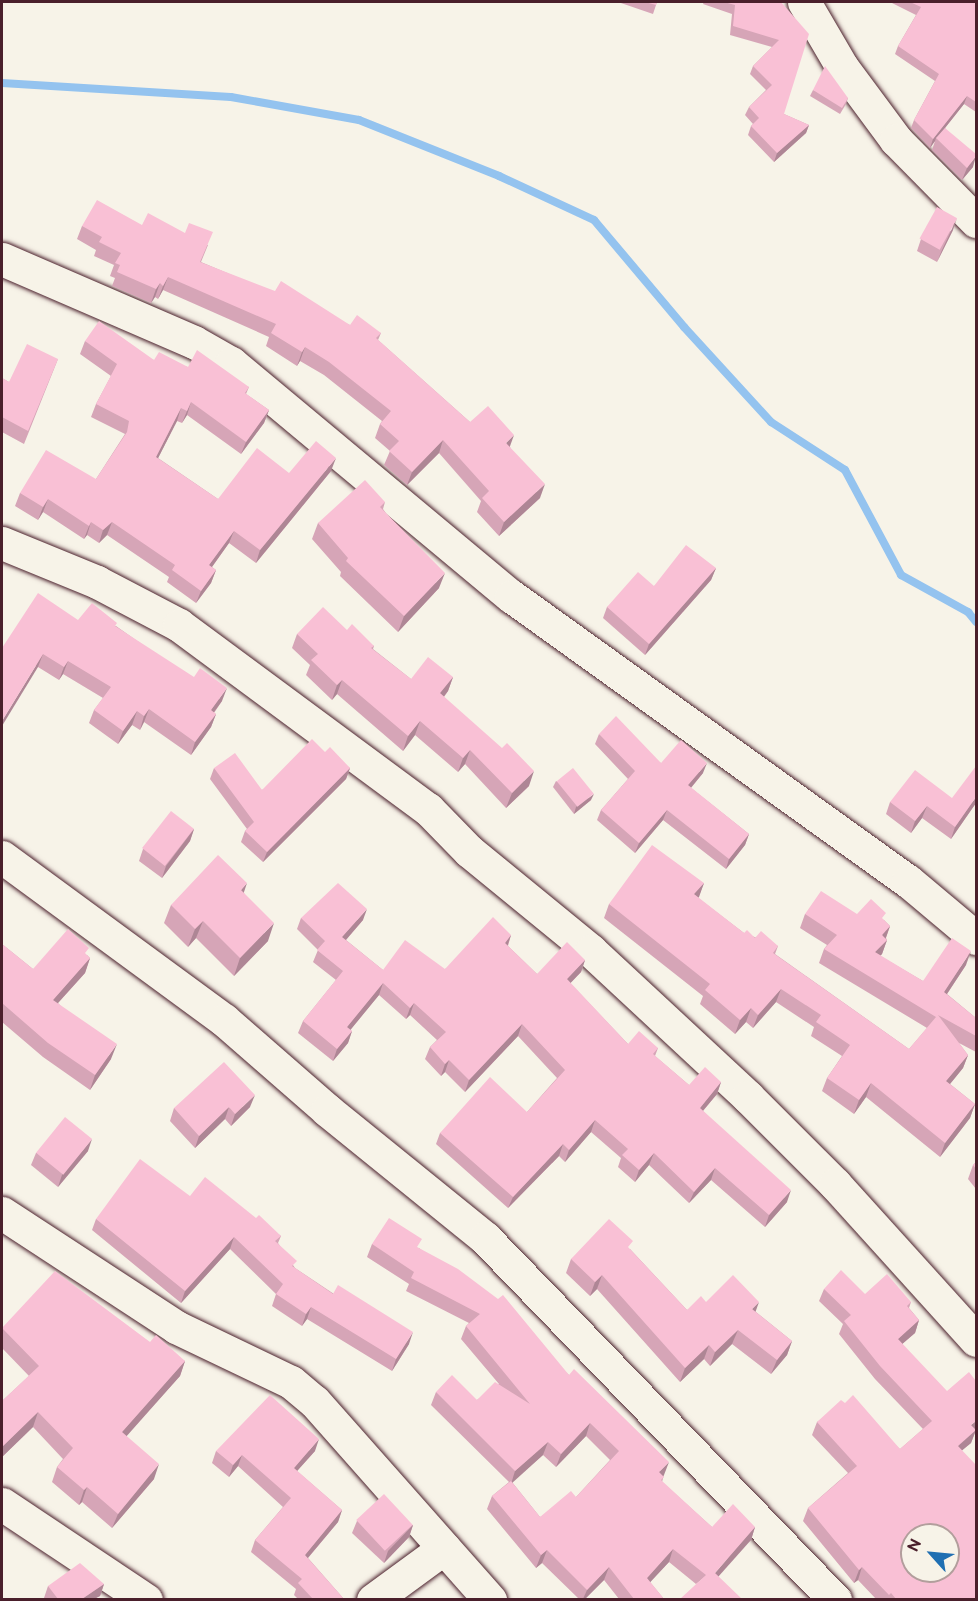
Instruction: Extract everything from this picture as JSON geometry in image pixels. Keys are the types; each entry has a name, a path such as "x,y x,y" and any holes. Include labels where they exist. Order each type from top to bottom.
{"street":[{"path":"804,2 842,67 896,140 976,221"},
{"path":"2,259 194,342 231,363 511,596 833,826 976,938"},
{"path":"2,543 97,582 179,626 428,808 469,852 591,951 748,1097 835,1184 976,1340"},
{"path":"2,857 224,1020 327,1110 484,1238 835,1599"},
{"path":"2,1213 176,1327 291,1382 314,1401 490,1599"},
{"path":"2,1504 146,1599"},
{"path":"373,1599 444,1548"}],"building":[{"path":"724,2 781,2 809,34 784,114 809,125 777,153 751,126 759,118 749,107 772,85 753,66 779,40 733,26 735,5"},
{"path":"910,2 976,2 976,102 967,96 933,139 914,120 939,74 898,46 921,7"},
{"path":"825,66 848,98 842,108 813,90"},
{"path":"945,128 976,154 967,168 936,138"},
{"path":"97,200 142,225 148,213 185,233 189,223 213,232 200,262 275,291 281,281 350,325 357,315 381,333 376,338 470,422 488,406 514,435 506,443 545,484 504,522 482,498 489,491 443,440 412,472 389,451 399,441 380,424 391,411 329,362 305,347 302,352 271,333 276,324 168,277 163,286 160,283 156,289 117,272 120,265 115,263 121,253 99,242 102,237 82,226"},
{"path":"937,207 957,218 940,250 920,238"},
{"path":"99,321 154,360 159,352 188,367 197,350 249,387 245,393 269,410 246,442 191,402 187,411 181,408 156,457 218,499 257,448 289,473 316,441 336,458 260,550 234,531 209,565 216,570 201,591 172,570 175,565 112,522 103,530 91,522 89,526 48,499 43,507 20,493 46,450 96,479 127,432 129,421 96,404 117,364 85,341"},
{"path":"27,344 58,359 28,431 2,417 2,378 9,382"},
{"path":"365,480 385,502 380,507 445,573 404,616 346,561 348,558 318,523"},
{"path":"686,545 716,568 649,644 607,607 638,572 654,586"},
{"path":"38,593 78,620 92,603 117,623 115,626 194,677 200,668 227,688 211,710 216,714 195,742 149,709 144,716 137,711 123,731 94,710 111,687 68,661 64,667 43,654 2,721 2,648"},
{"path":"323,607 347,630 352,624 374,646 371,648 411,679 428,657 453,677 440,693 502,748 507,743 534,771 512,793 470,750 463,758 420,721 408,736 342,680 337,685 311,660 318,654 297,634"},
{"path":"616,716 661,763 681,740 707,763 688,785 749,834 729,859 667,810 639,843 601,810 635,771 599,734"},
{"path":"312,739 325,752 330,747 350,768 267,852 245,831 254,822 214,768 235,753 262,790"},
{"path":"976,766 976,797 955,827 927,806 915,821 890,802 915,770 952,798"},
{"path":"573,768 594,794 577,807 557,781"},
{"path":"171,811 194,829 165,866 142,848"},
{"path":"652,845 704,883 694,894 744,933 747,930 755,938 761,931 778,946 773,953 909,1049 936,1017 824,949 837,935 805,914 821,891 857,914 871,899 886,913 882,918 890,926 882,935 887,940 875,952 923,981 952,938 971,951 944,992 976,1018 976,1036 938,1015 968,1055 946,1081 975,1104 945,1143 871,1083 859,1100 827,1078 850,1045 816,1022 821,1015 781,989 758,1015 751,1008 740,1020 705,990 710,984 609,904"},
{"path":"218,855 247,883 241,890 274,923 240,958 203,921 195,929 171,905"},
{"path":"338,883 367,909 342,937 383,970 405,940 445,969 493,917 511,935 505,943 537,974 567,942 585,960 567,979 628,1044 639,1031 658,1048 653,1054 689,1085 705,1067 721,1082 700,1108 791,1190 769,1215 715,1168 694,1192 654,1153 639,1170 622,1155 628,1149 595,1120 569,1150 563,1144 513,1197 440,1133 490,1077 527,1112 565,1070 522,1024 469,1080 449,1060 445,1064 430,1047 446,1032 414,1003 410,1008 383,983 347,1027 352,1031 337,1049 303,1021 343,971 317,950 325,941 301,918"},
{"path":"68,929 89,948 85,953 90,958 53,1000 117,1044 95,1075 48,1043 2,1003 2,944 33,969"},
{"path":"224,1062 255,1095 235,1114 229,1107 199,1136 174,1108"},
{"path":"65,1117 92,1139 63,1175 36,1153"},
{"path":"140,1159 190,1196 205,1177 256,1218 259,1215 281,1236 275,1241 297,1261 292,1266 333,1294 338,1285 413,1332 396,1359 311,1307 306,1314 276,1294 283,1284 234,1237 185,1291 96,1219"},
{"path":"389,1218 422,1239 417,1247 458,1269 498,1299 503,1295 569,1375 574,1369 669,1462 659,1472 664,1477 661,1480 712,1527 733,1504 755,1527 715,1573 742,1599 680,1599 706,1575 673,1549 647,1578 664,1599 634,1599 609,1567 587,1590 547,1550 541,1555 492,1496 511,1481 540,1517 571,1491 576,1497 619,1451 590,1423 561,1454 548,1442 515,1471 436,1392 452,1375 477,1400 495,1382 530,1404 466,1326 480,1314 411,1278 414,1272 372,1244"},
{"path":"609,1219 633,1241 628,1247 687,1310 701,1296 706,1302 733,1275 759,1302 752,1309 792,1341 777,1360 738,1330 715,1352 709,1345 685,1368 602,1275 595,1282 571,1259"},
{"path":"841,1270 865,1294 887,1274 911,1302 907,1306 919,1320 898,1339 947,1391 969,1372 976,1381 976,1421 971,1425 976,1430 958,1446 976,1465 976,1599 896,1599 891,1593 889,1595 862,1567 859,1570 808,1508 857,1466 817,1422 841,1400 845,1403 853,1395 900,1449 932,1421 880,1366 844,1321 851,1315 824,1289"},
{"path":"55,1271 150,1342 156,1335 185,1361 122,1432 159,1464 118,1514 87,1487 84,1490 57,1467 73,1448 38,1412 2,1447 2,1401 39,1366 2,1328"},
{"path":"270,1395 319,1439 294,1468 342,1510 305,1555 344,1599 313,1599 298,1583 302,1579 255,1540 291,1498 242,1455 233,1465 216,1451"},
{"path":"384,1494 413,1525 385,1551 356,1520"},
{"path":"80,1563 104,1584 82,1599 58,1599 48,1586"}],"waterway":[{"path":"2,83 231,97 359,120 499,176 594,220 684,327 771,422 845,470 901,575 968,612 976,622"}]}
